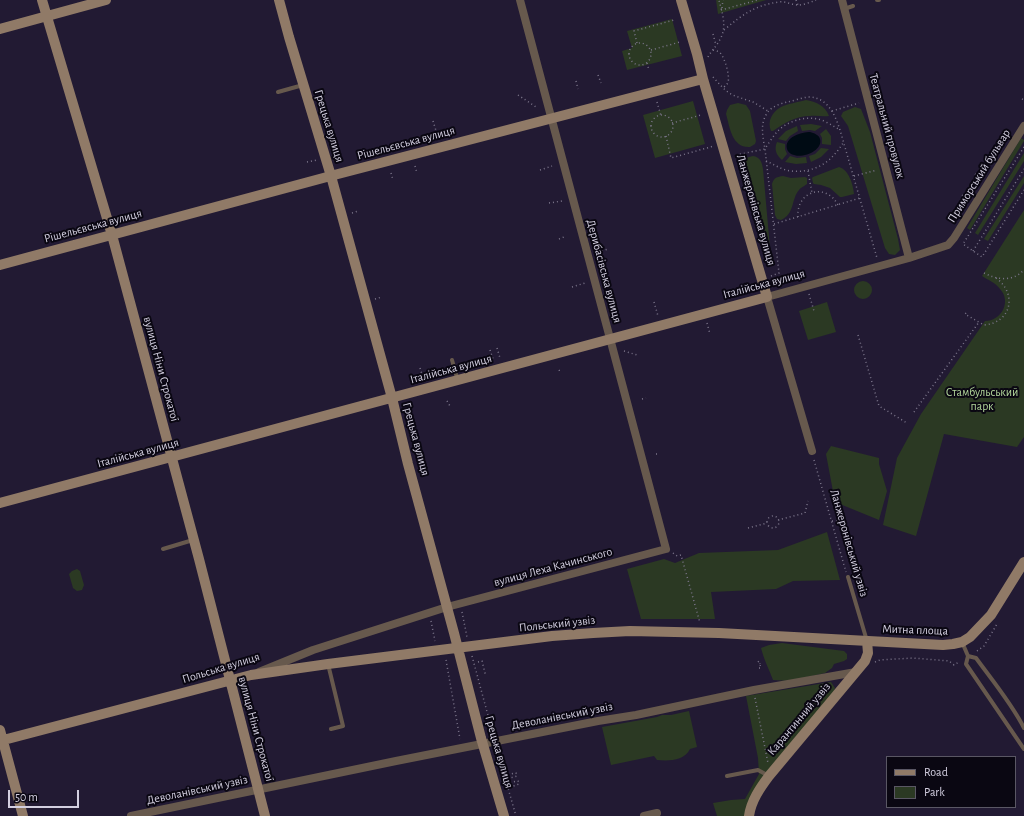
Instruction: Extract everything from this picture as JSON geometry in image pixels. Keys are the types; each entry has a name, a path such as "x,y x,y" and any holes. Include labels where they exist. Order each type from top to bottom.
{"street":[{"name":"вулиця Ніни Строкатої","path":"42,0 112,235 194,540 265,816"},
{"path":"0,29 106,0"},
{"name":"Грецька вулиця","path":"279,0 331,176 392,398 481,738 504,816"},
{"name":"Дерибасівська вулиця","path":"520,0 666,549"},
{"name":"Ланжеронівська вулиця","path":"681,0 697,54 707,77 722,144 812,451"},
{"name":"Театральний провулок","path":"842,0 909,258"},
{"name":"Рішельєвська вулиця","path":"0,265 707,77"},
{"name":"Приморський бульвар","path":"954,238 1024,126"},
{"name":"Італійська вулиця","path":"0,503 458,381 909,258 948,245 954,238"},
{"name":"вулиця Леха Качинського","path":"447,608 666,549"},
{"path":"962,642 970,637 991,615 1024,562"},
{"name":"Польська вулиця","path":"1,741 251,675 313,650 447,608"},
{"name":"Польський узвіз","path":"251,675 552,636 593,633 630,631 719,633 867,641"},
{"name":"Митна площа","path":"867,641 943,644 962,642"},
{"name":"Карантинний узвіз","path":"749,816 756,794 769,776 868,657 867,641"},
{"name":"Деволанівський узвіз","path":"131,816 462,748 495,739 636,715 754,690 856,672"},
{"path":"0,730 1,741 23,816"},
{"path":"644,816 657,812"}],"lane":[{"path":"844,8 853,6"},
{"path":"278,92 303,85"},
{"path":"452,360 458,381"},
{"path":"163,549 194,540"},
{"name":"Ланжеронівський узвіз","path":"848,577 867,641"},
{"path":"962,642 968,656 966,664 1024,749"},
{"path":"968,656 976,658 1024,728"},
{"path":"328,664 343,726 331,729"},
{"path":"495,739 503,768"},
{"path":"727,776 758,770 769,776"}],"path":[{"path":"707,59 719,42 724,30 722,10 719,0"},
{"path":"722,10 723,0"},
{"path":"722,10 758,0"},
{"path":"796,0 798,5"},
{"path":"724,30 748,11 756,8 781,1 798,5 816,0"},
{"path":"637,43 634,31 674,20"},
{"path":"713,34 716,45"},
{"path":"650,50 680,42"},
{"path":"648,63 641,66 632,63 628,54 631,47 637,43 644,44 649,47 651,57 648,63 649,70"},
{"path":"713,50 723,56 728,72 728,81 723,88"},
{"path":"598,75 601,83"},
{"path":"707,77 736,96 753,102 768,111"},
{"path":"576,81 578,89"},
{"path":"518,95 536,107"},
{"path":"770,276 779,273 766,161 763,120 768,111 772,108 806,97 811,97 824,102 832,111 844,142 880,266"},
{"path":"658,102 661,116"},
{"path":"832,111 864,102"},
{"path":"672,123 701,114"},
{"path":"664,116 669,118 672,123 672,130 668,135 662,137 653,133 651,123 655,118 664,116"},
{"path":"735,155 765,149 780,129 787,124 799,120 811,118 820,120 840,130"},
{"path":"433,121 437,134"},
{"path":"666,136 671,158 722,144"},
{"path":"766,161 787,170 796,172 807,170 817,167 829,160 844,142"},
{"path":"1024,147 963,244 982,257 1024,190"},
{"path":"414,166 416,173"},
{"path":"540,170 552,166"},
{"path":"854,176 882,168"},
{"path":"973,251 1024,169"},
{"path":"807,170 812,193"},
{"path":"391,173 393,180"},
{"path":"798,217 798,209 801,202 807,195 812,193 821,192 827,194 834,198 838,205"},
{"path":"773,224 860,198"},
{"path":"550,203 562,201"},
{"path":"352,213 358,211"},
{"path":"559,238 564,237"},
{"path":"598,252 608,249"},
{"path":"996,278 1009,279 1024,270"},
{"path":"966,313 965,314 984,325 994,323 1002,317 1008,308 1008,292 1002,283 996,278 984,273"},
{"path":"572,287 585,283"},
{"path":"807,286 814,311"},
{"path":"375,299 382,297"},
{"path":"654,302 658,316"},
{"path":"914,412 979,322"},
{"path":"858,335 879,406 908,423"},
{"path":"497,348 500,358"},
{"path":"490,350 493,360"},
{"path":"624,351 637,355"},
{"path":"420,368 423,378"},
{"path":"559,370 561,374"},
{"path":"642,399 646,398"},
{"path":"447,401 450,406"},
{"name":"Ланжеронівський узвіз","path":"812,451 848,577"},
{"path":"778,520 805,513 808,501"},
{"path":"767,523 768,518 772,516 776,517 778,520"},
{"path":"767,523 771,527 775,527 778,524 778,520"},
{"path":"832,521 839,521"},
{"path":"748,528 767,523"},
{"path":"681,555 703,633"},
{"path":"460,604 467,638"},
{"path":"430,613 462,748"},
{"path":"874,663 880,660 913,658 949,661 954,665 984,646 1000,620"},
{"path":"471,653 495,739"},
{"path":"478,662 482,661 486,673"},
{"path":"758,662 759,661 760,666"},
{"path":"755,699 767,762"},
{"path":"503,768 505,775 516,773 517,776 506,779 508,783 518,781 519,784 508,788"},
{"path":"504,774 516,816"}],"green space":[{"path":"716,0 766,0 718,14"},
{"path":"672,19 682,56 627,70 622,51 632,48 627,31"},
{"path":"806,100 820,105 825,109 829,116 800,117 790,120 771,131 770,120 775,111 783,106"},
{"path":"693,101 705,144 655,158 643,115"},
{"path":"738,103 746,105 750,111 756,141 755,144 750,147 739,144 736,141 726,114 730,105"},
{"path":"855,107 861,109 870,132 898,239 900,250 895,255 889,254 885,248 848,126 841,116 843,112"},
{"path":"811,124 822,126 815,131 802,131 800,125"},
{"path":"797,126 798,131 790,136 786,141 778,139 786,131"},
{"path":"826,129 831,136 831,145 822,144 820,134"},
{"path":"1021,138 1024,141 970,230 967,228"},
{"path":"777,142 785,144 787,154 782,160 776,152"},
{"path":"821,148 829,149 821,157 811,162 809,156 815,154"},
{"path":"1024,153 1024,161 978,235 975,233"},
{"path":"753,156 760,160 763,169 771,259 767,260 740,164 745,158"},
{"path":"790,156 797,158 806,157 807,163 796,164 785,162"},
{"path":"839,167 848,174 853,186 854,194 840,197 830,188 813,183 813,177"},
{"path":"783,176 791,178 805,177 807,178 807,184 799,190 789,214 781,220 777,219 775,215 772,184 776,178"},
{"path":"1024,176 1024,183 988,241 984,239"},
{"name":"Стамбульський парк","path":"1024,210 1024,437 1017,447 944,434 916,536 883,525 897,458 921,414 985,321 996,318 1003,310 1005,299 1000,289 982,276"},
{"path":"859,281 867,281 872,286 870,297 867,299 859,299 854,294 854,286"},
{"path":"827,302 836,332 808,340 799,311"},
{"path":"831,446 879,458 879,464 887,491 879,520 835,502 826,454"},
{"path":"827,532 840,580 793,581 776,589 711,592 715,619 641,619 627,569 664,559 675,563 699,553 778,550"},
{"path":"77,569 80,571 84,585 82,590 77,591 73,588 69,574"},
{"path":"782,643 844,651 847,654 847,659 834,664 832,668 825,673 790,681 773,680 761,648"},
{"path":"831,682 835,688 833,694 745,816 717,816 713,803 745,799 759,774 758,758 746,696"},
{"path":"689,711 697,747 690,749 684,756 676,759 657,760 654,756 611,765 602,727"}],"shaded area":[{"path":"810,132 816,134 820,139 820,144 817,148 813,152 801,156 790,153 787,149 788,141 798,134"}]}
